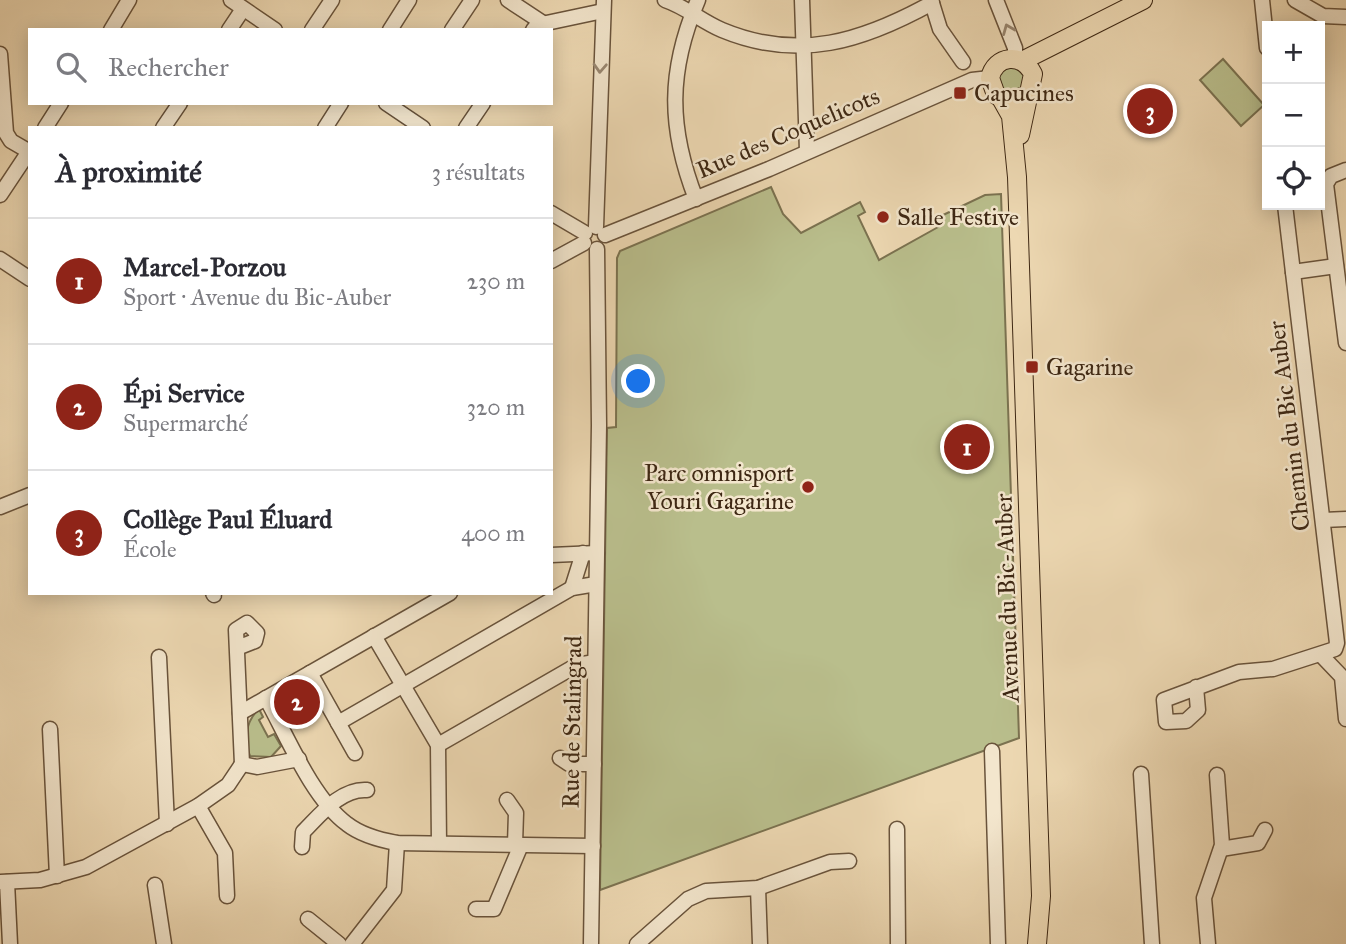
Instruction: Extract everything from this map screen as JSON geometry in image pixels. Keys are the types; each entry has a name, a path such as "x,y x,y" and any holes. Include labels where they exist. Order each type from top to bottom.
{"main road":[{"path":"1023,64 1032,89 1016,102 1002,100 991,88 990,78 1001,61 1023,64 1065,38 1143,0"},
{"name":"Avenue du Bic-Auber","path":"1017,173 1021,118 1027,95"},
{"name":"Avenue du Bic-Auber","path":"1002,100 1011,116 1017,173 1041,896 1037,944"},
{"name":"Avenue du Bic-Auber","path":"1041,896 1049,944"}],"street":[{"path":"112,28 129,0"},
{"path":"313,28 332,0"},
{"path":"391,28 410,0"},
{"path":"453,28 472,0"},
{"path":"508,0 538,27 604,6"},
{"path":"664,0 695,6 720,29 742,37 804,47 846,41 871,32 932,2 940,29 963,62"},
{"path":"803,0 807,152"},
{"path":"996,0 1023,64"},
{"path":"1262,0 1264,21"},
{"path":"1295,0 1323,16 1346,17"},
{"path":"230,28 237,4 272,28"},
{"name":"Rue de Stalingrad","path":"591,944 596,584 590,553 593,237 604,6"},
{"path":"695,6 680,49 674,112 677,141 696,199"},
{"path":"0,54 6,133 11,141 28,150"},
{"name":"Rue des Coquelicots","path":"553,260 593,237 696,199 972,80 990,78"},
{"path":"46,126 60,105"},
{"path":"164,126 179,105"},
{"path":"326,126 340,105"},
{"path":"467,126 482,105"},
{"path":"395,106 420,126"},
{"path":"0,195 28,154"},
{"path":"1346,170 1331,176 1326,184 1346,344"},
{"name":"Chemin du Bic Auber","path":"1286,210 1337,643 1335,649 1321,655"},
{"path":"553,214 593,237"},
{"path":"0,259 28,278"},
{"path":"1293,272 1336,266"},
{"path":"0,507 28,496"},
{"path":"1323,520 1346,519"},
{"path":"553,555 590,553"},
{"path":"572,588 590,553"},
{"path":"338,723 572,588 596,584"},
{"path":"240,713 446,595"},
{"path":"374,636 438,744 439,843"},
{"path":"10,944 3,882 57,876 86,867 167,824 228,785 242,764 237,648"},
{"path":"1196,687 1239,672 1273,669 1321,655 1342,677 1346,719"},
{"path":"159,657 167,824"},
{"path":"438,744 577,665 595,662"},
{"path":"310,673 355,752"},
{"path":"266,698 328,807 348,825 377,839 397,843 593,846"},
{"path":"50,729 57,876"},
{"path":"992,751 998,944"},
{"path":"560,758 569,764 594,764"},
{"path":"242,764 257,767 299,759"},
{"path":"1141,774 1152,944"},
{"path":"1208,944 1204,898 1221,849 1217,775"},
{"path":"302,847 303,832 328,807 355,789 367,790"},
{"path":"476,909 494,909 518,844 516,813 507,800"},
{"path":"198,806 225,853 227,896"},
{"path":"897,829 898,944"},
{"path":"1221,849 1258,843 1265,830"},
{"path":"352,944 394,890 397,843"},
{"path":"637,944 697,895 706,891 758,888 830,862 849,862"},
{"path":"155,884 164,944"},
{"path":"758,888 760,944"},
{"path":"308,919 339,944"}],"green space":[{"path":"1223,59 1262,103 1262,107 1241,126 1200,80"},
{"path":"1011,65 1026,75 1021,93 1003,93 996,76"},
{"name":"Parc omnisport Youri Gagarine","path":"771,187 783,214 801,233 860,202 865,212 858,216 879,260 940,226 941,216 985,195 1001,194 1019,738 600,890 607,428 616,427 617,258 620,251"},
{"path":"259,709 263,717 259,720 268,737 274,734 281,746 271,757 250,756 248,750 246,737 249,725"}],"place":[{"name":"Capucines","path":"960,93"},
{"name":"Collège Paul Éluard","path":"1150,111"},
{"name":"Salle Festive","path":"883,217"},
{"name":"Gagarine","path":"1032,367"},
{"name":"Marcel-Porzou","path":"967,447"},
{"name":"Parc omnisport Youri Gagarine","path":"808,487"},
{"name":"Épi Service","path":"297,702"}]}
